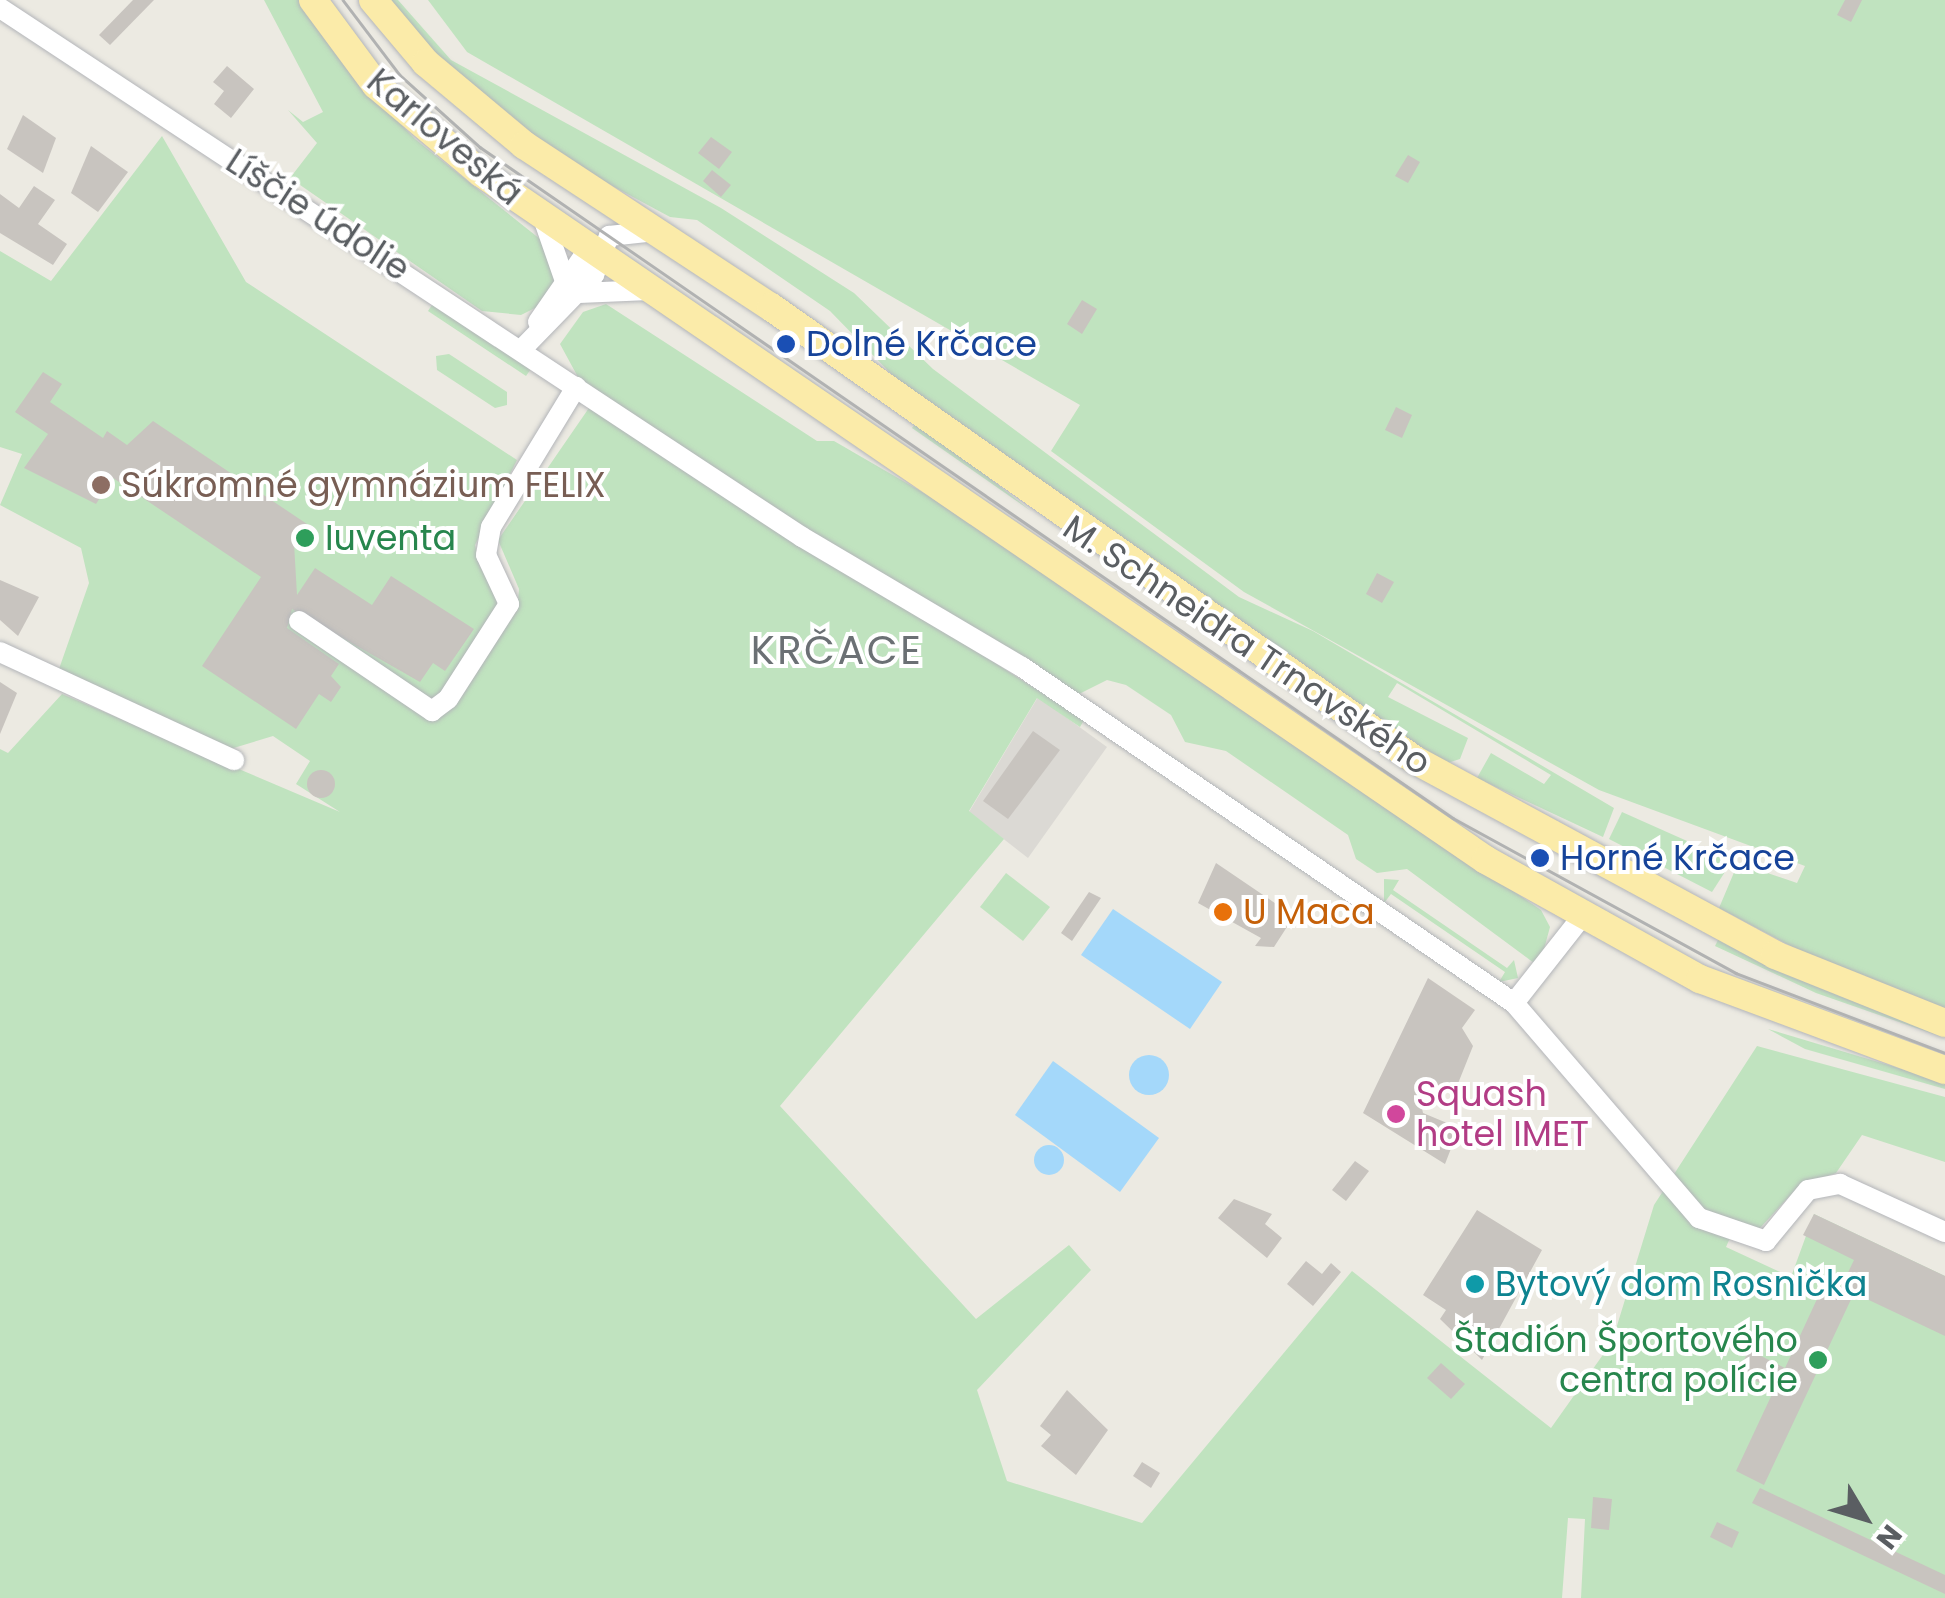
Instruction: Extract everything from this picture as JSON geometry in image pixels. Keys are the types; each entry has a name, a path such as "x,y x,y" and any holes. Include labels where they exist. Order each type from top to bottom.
{"main road":[{"name":"Karloveská","path":"313,0 390,98 542,216 603,245"},
{"name":"Karloveská","path":"374,0 459,94 594,191"},
{"name":"M. Schneidra Trnavského","path":"594,191 658,231 1453,784 1775,955 1945,1024"},
{"name":"M. Schneidra Trnavského","path":"603,245 650,290 1580,918 1756,1004 1945,1070"}],"street":[{"name":"Líščie údolie","path":"0,8 576,387 1022,667 1514,1003 1698,1218 1766,1242 1808,1190 1840,1184 1945,1232"},
{"path":"594,191 603,245"},
{"path":"542,216 571,287"},
{"path":"522,348 603,245 658,231"},
{"path":"571,287 650,290"},
{"path":"298,621 432,711 448,699 509,604 486,555 491,527 576,387"},
{"path":"0,652 44,677 234,760"},
{"path":"1514,1003 1580,918"}],"shaded area":[{"path":"1038,697 1107,747 1028,858 969,812"}],"green space":[{"path":"264,0 300,0 350,73 415,139 540,239 556,279 539,306 521,315 482,311 290,178 317,143 288,110 303,122 323,112"},
{"path":"386,0 398,0 451,60 721,208 854,293 933,369 1239,597 1313,631 1614,808 1603,837 1477,778 1491,753 1544,784 1551,775 1397,683 1388,697 1468,738 1460,759 1444,764 902,385 830,311 697,220 670,217 570,163 446,69"},
{"path":"428,0 1945,0 1945,1012 1857,981 1719,908 1738,863 1797,883 1805,866 1599,790 1244,592 1051,451 1080,405 467,52"},
{"path":"162,136 246,282 517,460 475,545 480,567 517,612 519,589 498,540 591,405 1084,720 1080,727 1037,698 969,811 1004,839 780,1106 976,1319 1069,1245 1091,1270 977,1390 1007,1481 1142,1523 1352,1271 1551,1428 1612,1342 1654,1205 1757,1046 1945,1097 1945,1162 1862,1135 1836,1173 1798,1187 1760,1228 1734,1229 1726,1247 1791,1277 1814,1214 1945,1276 1945,1598 1581,1598 1585,1519 1568,1518 1562,1598 0,1598 0,749 8,753 62,694 340,812 296,784 310,761 273,736 227,750 59,669 89,583 81,548 0,505 22,454 0,447 0,251 51,281"},
{"path":"434,302 533,366 526,376 428,311"},
{"path":"606,304 817,441 834,441 929,496 1541,910 1550,927 1544,949 1534,963 1407,869 1377,873 1356,859 1348,835 1226,751 1185,742 1171,715 1126,685 1107,680 1079,694 821,540 579,379 560,344 583,312"},
{"path":"449,354 507,392 507,405 495,408 437,370 436,356"},
{"path":"917,422 934,434 1031,511 912,428"},
{"path":"1622,812 1732,861 1712,892 1609,839"},
{"path":"1006,873 1050,907 1023,941 980,907"},
{"path":"1384,879 1399,880 1393,890 1507,968 1514,960 1518,978 1499,982 1505,972 1391,894 1384,903"},
{"path":"1719,938 1819,987 1945,1038 1816,993 1715,946"},
{"path":"1768,1029 1945,1082 1945,1089 1805,1049"}],"water":[{"path":"1113,909 1222,982 1190,1029 1081,955"},
{"path":"1149,1055 1163,1061 1169,1075 1163,1089 1149,1095 1135,1089 1129,1075 1135,1061"},
{"path":"1053,1061 1159,1138 1120,1192 1015,1115"},
{"path":"1049,1145 1060,1149 1064,1160 1060,1171 1049,1175 1038,1171 1034,1160 1038,1149"}],"building":[{"path":"133,0 154,0 110,45 99,35"},
{"path":"1845,0 1862,0 1851,22 1837,15"},
{"path":"227,66 254,89 231,118 214,104 224,91 213,82"},
{"path":"23,115 56,138 43,173 7,149"},
{"path":"711,137 732,152 719,169 698,153"},
{"path":"91,146 128,172 98,212 71,193"},
{"path":"1408,155 1420,162 1408,183 1395,176"},
{"path":"712,170 731,185 721,197 703,181"},
{"path":"34,186 55,200 38,224 67,244 53,265 0,233 0,194 19,208"},
{"path":"1082,300 1097,309 1082,334 1067,324"},
{"path":"43,372 62,384 50,402 103,438 107,431 127,445 153,421 307,524 294,543 297,595 315,568 372,605 391,576 474,629 445,671 433,663 420,682 292,609 287,628 339,664 331,676 341,687 331,702 319,694 296,729 202,666 261,577 113,478 96,504 24,468 48,434 15,412"},
{"path":"1396,407 1412,415 1402,438 1385,430"},
{"path":"1377,573 1394,582 1382,603 1366,594"},
{"path":"0,580 39,597 18,636 0,620"},
{"path":"0,682 17,693 0,734"},
{"path":"1033,731 1060,750 1008,819 983,801"},
{"path":"321,770 331,774 335,784 331,794 321,798 311,794 307,784 311,774"},
{"path":"1216,863 1294,916 1274,947 1255,946 1261,938 1198,903"},
{"path":"1089,892 1101,898 1072,941 1061,933"},
{"path":"1428,978 1475,1010 1462,1028 1473,1046 1455,1091 1417,1085 1423,1113 1459,1128 1445,1164 1363,1113"},
{"path":"1355,1161 1369,1171 1346,1201 1332,1190"},
{"path":"1234,1199 1272,1214 1265,1224 1282,1238 1267,1258 1218,1218"},
{"name":"Bytový dom Rosnička","path":"1477,1210 1542,1250 1482,1360 1440,1319 1446,1310 1423,1295"},
{"path":"1814,1214 1945,1276 1945,1336 1854,1293 1764,1485 1736,1471 1774,1390 1738,1372 1749,1350 1785,1368 1824,1284 1839,1291 1854,1260 1803,1235"},
{"path":"1306,1261 1322,1274 1331,1263 1341,1272 1313,1306 1287,1284"},
{"path":"1441,1363 1465,1384 1451,1399 1427,1378"},
{"path":"1067,1390 1108,1430 1076,1475 1041,1446 1051,1435 1040,1426"},
{"path":"1142,1462 1160,1473 1151,1488 1133,1476"},
{"path":"1760,1488 1945,1575 1945,1594 1752,1503"},
{"path":"1593,1497 1612,1499 1609,1530 1591,1528"},
{"path":"1717,1522 1739,1532 1732,1548 1710,1537"}],"tram line":[{"path":"343,0 400,75 480,147 1453,818 1736,973 1945,1053"}],"place":[{"name":"Dolné Krčace","path":"786,344"},
{"name":"Súkromné gymnázium FELIX","path":"101,485"},
{"name":"Iuventa","path":"305,538"},
{"name":"Horné Krčace","path":"1540,858"},
{"name":"U Maca","path":"1223,912"},
{"name":"Squash hotel IMET","path":"1396,1114"},
{"name":"Bytový dom Rosnička","path":"1475,1284"},
{"name":"Štadión Športového centra polície","path":"1818,1360"}],"district":[{"name":"KRČACE","path":"837,650"}]}
